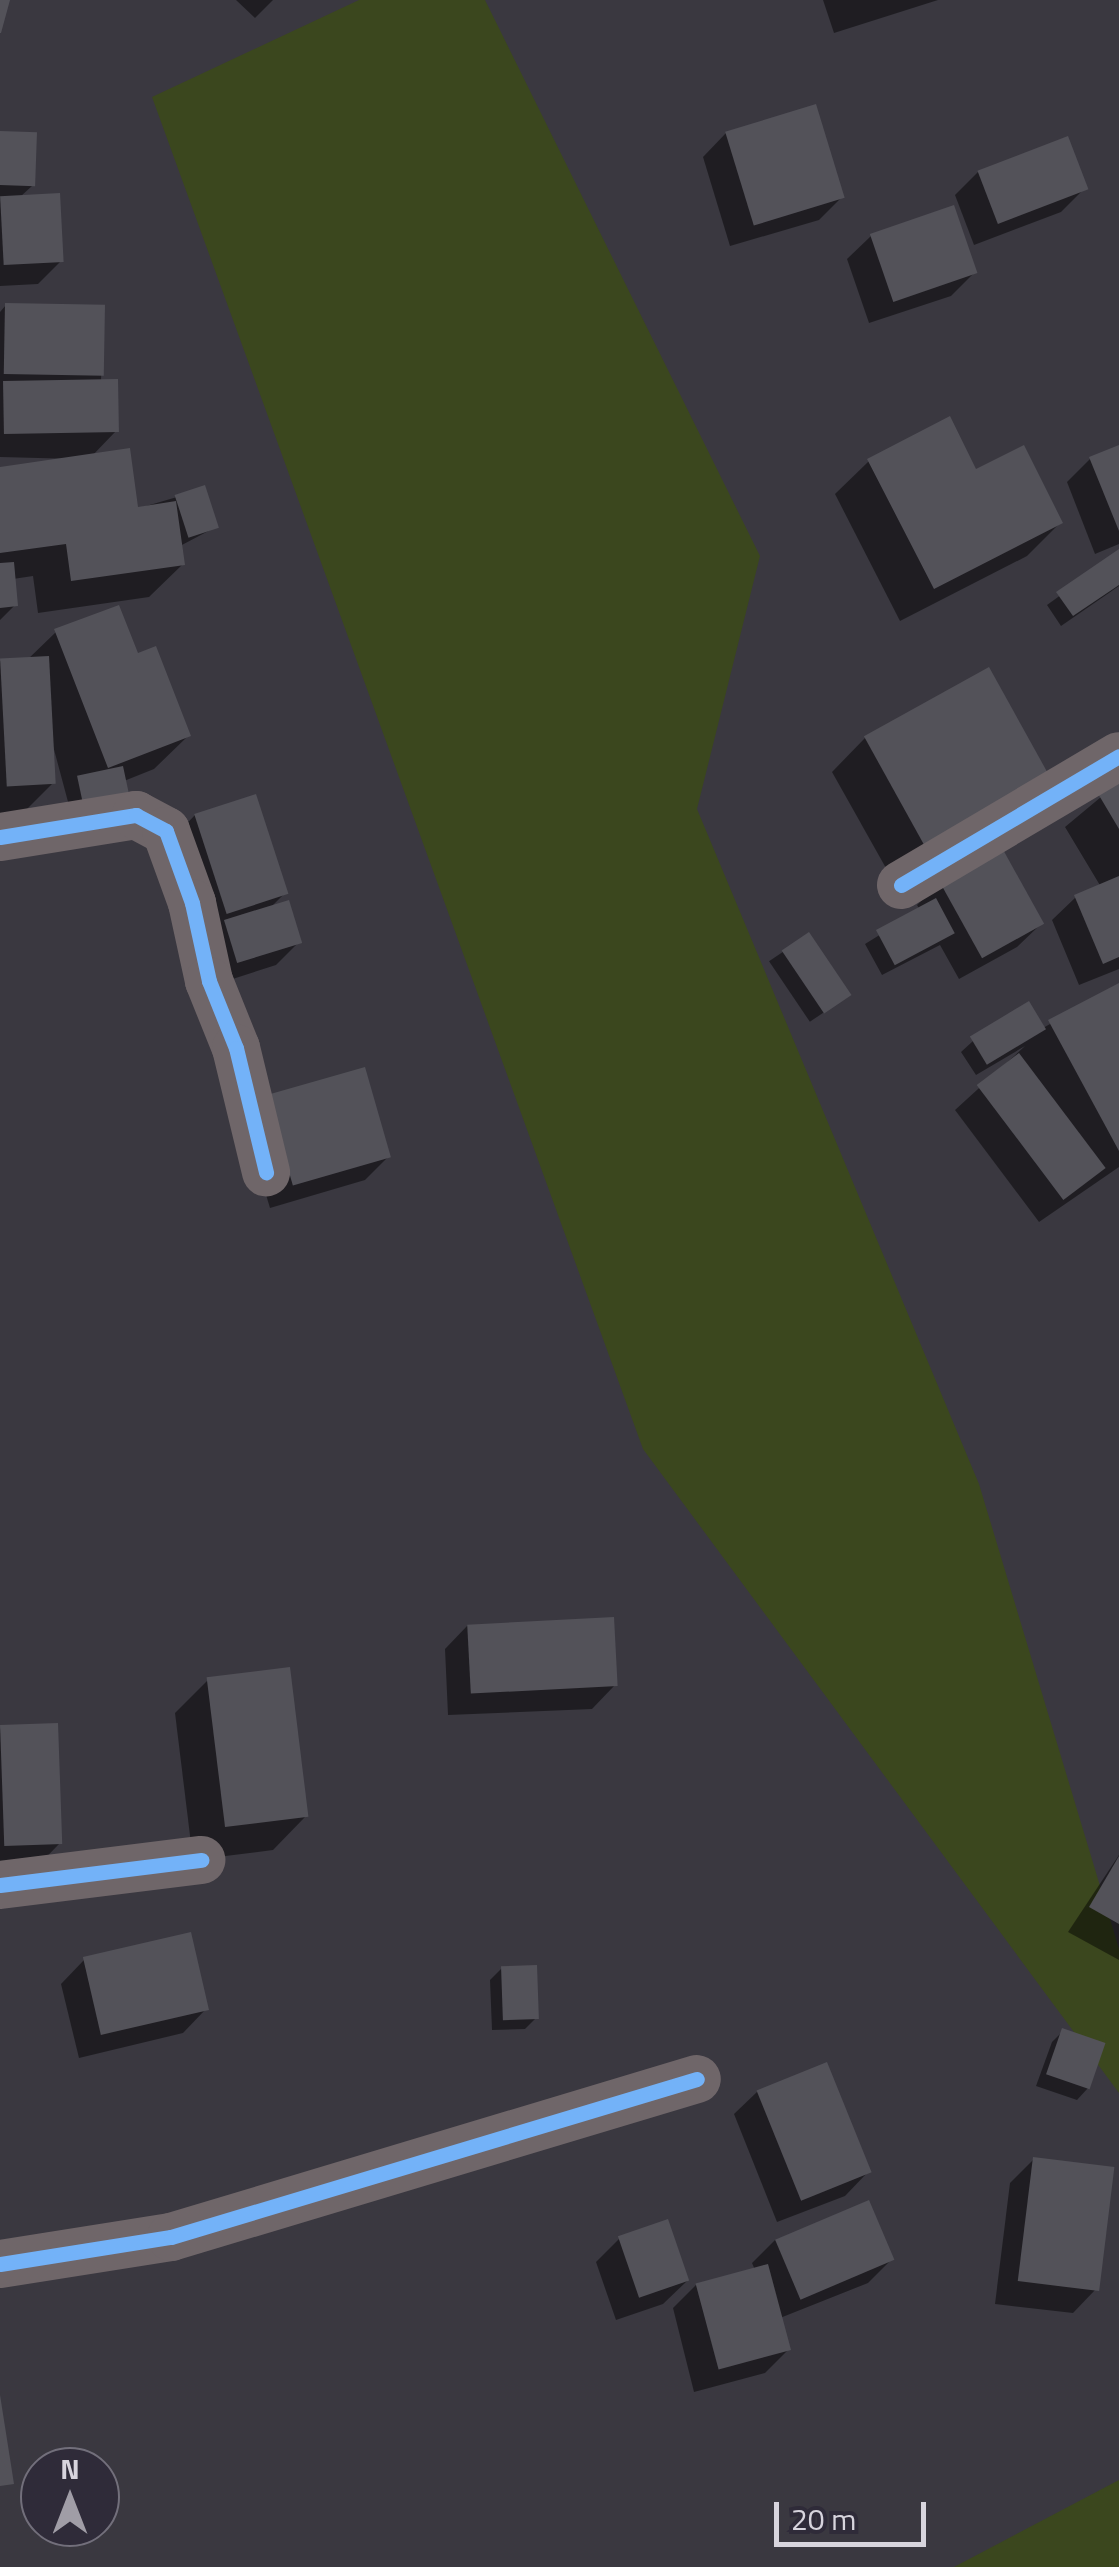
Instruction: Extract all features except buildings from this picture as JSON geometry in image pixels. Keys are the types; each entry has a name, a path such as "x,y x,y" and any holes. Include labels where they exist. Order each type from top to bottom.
{"street":[{"path":"901,884 1119,756"},
{"path":"0,837 136,815 166,831 236,1048 266,1172"},
{"path":"0,1885 201,1860"},
{"path":"0,2264 171,2237 697,2079"}],"green space":[{"path":"359,0 485,0 760,556 697,809 979,1484 1119,1949 1119,2093 643,1449 152,97"},
{"path":"1119,2480 1119,2567 954,2567"}],"cycle path":[{"path":"901,885 1119,756"},
{"path":"0,837 136,815 166,831 192,903 209,981 236,1048 266,1172"},
{"path":"0,1885 201,1860"},
{"path":"0,2264 171,2237 697,2079"}]}
